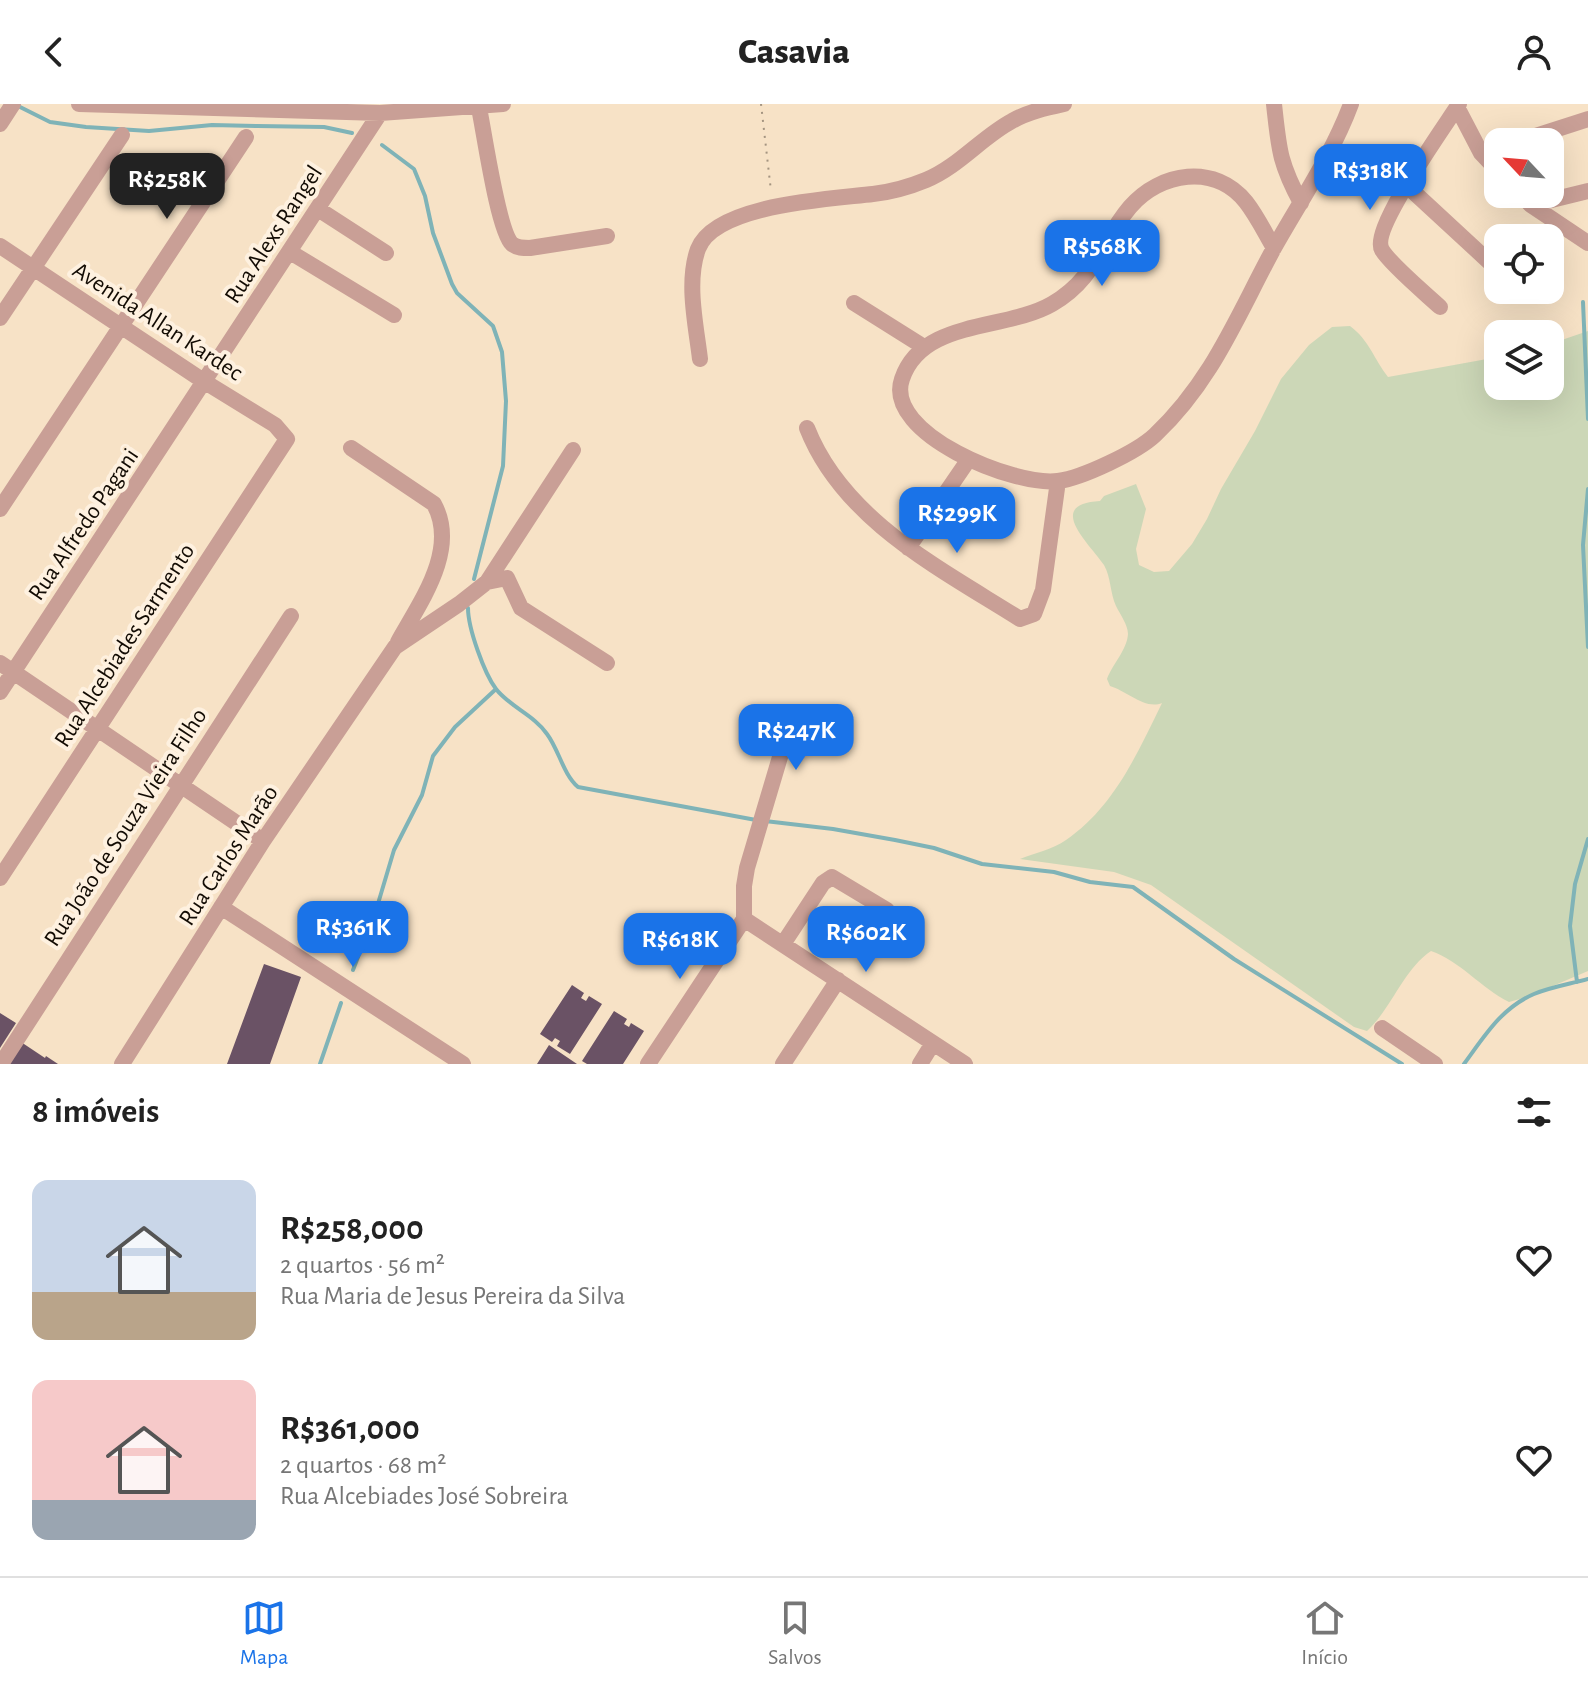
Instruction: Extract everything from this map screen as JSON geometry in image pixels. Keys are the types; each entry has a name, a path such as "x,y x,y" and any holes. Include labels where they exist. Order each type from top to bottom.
{"street":[{"path":"79,104 380,113 503,104"},
{"path":"700,359 693,288 697,252 701,242 713,230 727,221 773,208 817,199 897,190 929,179 1011,121 1040,109 1064,104"},
{"path":"1274,104 1279,154 1284,172 1301,203"},
{"path":"1274,248 1245,200 1228,186 1210,177 1193,175 1170,179 1144,192 1129,208 1091,270 1075,288 1050,305 1025,315 956,334 924,347 902,377 900,389 904,407 926,432 969,459 1007,475 1030,480 1058,481 1119,460 1150,440 1181,410 1217,358 1274,248 1340,132 1351,104"},
{"path":"1458,106 1484,156"},
{"path":"1440,307 1382,251 1380,244 1383,229 1406,185 1458,106"},
{"path":"479,108 503,226 512,244 530,248 607,236"},
{"name":"Rua Alexs Rangel","path":"205,382 380,113"},
{"path":"1560,128 1588,119"},
{"path":"0,318 122,135"},
{"path":"0,509 246,137"},
{"path":"1406,185 1484,257"},
{"path":"1564,194 1588,191"},
{"path":"1537,208 1588,243"},
{"path":"318,209 386,253"},
{"name":"Avenida Allan Kardec","path":"0,246 120,327 275,425 287,439"},
{"path":"290,252 394,315"},
{"path":"854,303 924,347"},
{"name":"Rua Alfredo Pagani","path":"0,692 7,667 205,382"},
{"path":"807,428 815,449 837,482 857,504 908,548 1020,619 1034,614 1043,590 1058,481"},
{"name":"Rua Alcebiades Sarmento","path":"0,878 287,439"},
{"name":"Rua Carlos Marão","path":"122,1064 263,841 395,647 430,584 443,545 444,529 434,504 351,448"},
{"path":"395,647 487,582 573,450"},
{"path":"908,548 969,459"},
{"path":"487,582 507,578 521,608 607,663"},
{"name":"Rua João de Souza Vieira Filho","path":"1,1064 291,616"},
{"path":"7,667 263,841"},
{"path":"648,1064 744,919 744,886 791,720"},
{"path":"783,944 823,883 832,877 887,910"},
{"path":"221,907 463,1064"},
{"path":"744,919 965,1064"},
{"path":"783,1064 838,980"},
{"path":"1382,1028 1435,1064"},
{"path":"920,1064 933,1043"}],"path":[{"path":"761,104 773,208"}],"green space":[{"path":"1350,326 1357,331 1388,377 1484,360 1484,400 1564,400 1564,339 1588,331 1588,971 1509,1002 1442,955 1431,951 1413,968 1367,1031 1354,1027 1151,885 1114,872 1020,859 1061,843 1098,812 1123,778 1162,703 1149,704 1110,686 1107,679 1125,646 1128,631 1114,601 1104,565 1076,526 1073,517 1075,509 1136,484 1146,509 1136,549 1139,565 1154,572 1169,571 1192,544 1207,519 1281,379 1309,345 1332,327"}],"building":[{"path":"264,964 301,977 270,1064 227,1064"},
{"path":"572,985 584,993 581,998 586,1001 589,996 602,1004 570,1054 557,1046 560,1041 555,1038 552,1042 540,1034"},
{"path":"614,1011 627,1019 624,1024 629,1027 631,1023 644,1031 623,1064 587,1064 582,1061"},
{"path":"0,1013 16,1023 0,1048"},
{"path":"21,1042 45,1058 58,1064 6,1064"},
{"path":"549,1045 577,1064 537,1064"}],"waterway":[{"path":"16,105 50,122 86,127 149,131 212,125 324,127 352,133"},
{"path":"382,145 414,169 452,284 457,293 493,326 502,352 506,401 503,466 474,579"},
{"path":"1583,302 1588,419"},
{"path":"1588,489 1583,545 1588,647"},
{"path":"468,608 474,638 491,682 502,695 542,727 578,787 756,820"},
{"path":"353,970 394,850 422,795 433,756 455,727 496,689"},
{"path":"765,821 895,840 934,848 982,864 1054,872 1090,882 1133,887 1234,959 1402,1064"},
{"path":"1577,982 1570,926 1575,884 1588,839"},
{"path":"1464,1064 1494,1024 1522,1000 1547,989 1588,979"},
{"path":"320,1064 341,1003"}]}
